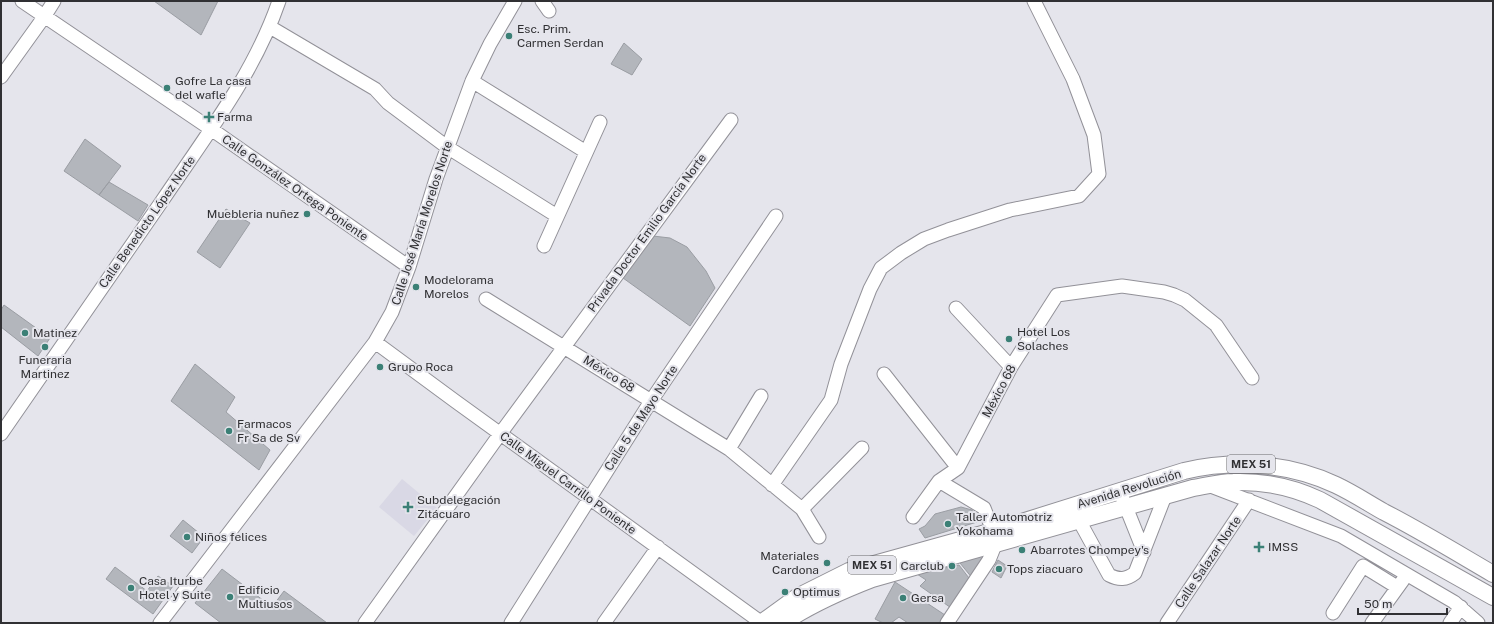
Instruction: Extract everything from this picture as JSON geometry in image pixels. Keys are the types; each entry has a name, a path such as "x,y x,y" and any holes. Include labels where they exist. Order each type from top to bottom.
{"main road":[{"name":"Avenida Revolución","path":"783,623 813,604 872,579 994,538 1123,499 1184,472 1212,465 1242,464 1274,467 1306,474 1337,486 1400,520 1493,574"},
{"name":"Avenida Revolución","path":"1123,499 1165,496 1193,488 1232,482 1253,482 1279,486 1307,493 1493,597"},
{"name":"Avenida Revolución","path":"761,623 797,597 849,571 994,538"}],"street":[{"name":"Calle González Ortega Poniente","path":"22,1 211,129 409,267"},
{"path":"1,78 54,1"},
{"name":"Calle Benedicto López Norte","path":"1,434 211,129 253,63 270,27 279,1"},
{"name":"Calle José María Morelos Norte","path":"160,623 375,342 392,312 409,267 436,179 472,81 490,44 515,1"},
{"path":"772,485 831,400 846,349 870,290 881,268 901,253 924,240 942,233 1010,210 1079,196 1099,174 1094,135 1073,79 1034,1"},
{"path":"270,27 375,89 388,103 447,147 557,216"},
{"path":"472,81 586,152"},
{"name":"Privada Doctor Emilio García Norte","path":"366,623 500,434 730,120"},
{"path":"544,246 600,122"},
{"name":"Calle 5 de Mayo Norte","path":"511,623 651,401 776,216"},
{"name":"México 68","path":"913,517 939,481 958,468 1010,367 1057,295 1122,286 1164,292 1185,300 1216,325 1252,378"},
{"name":"México 68","path":"486,299 728,449 802,509 819,537"},
{"path":"956,308 1010,367"},
{"name":"Calle Miguel Carrillo Poniente","path":"375,342 761,623"},
{"path":"884,374 958,468"},
{"path":"728,449 761,396"},
{"path":"802,509 862,448"},
{"path":"939,481 984,508 994,538 989,560 947,623"},
{"path":"1208,485 1341,536 1461,607 1478,623"},
{"path":"1075,513 1109,575 1118,579 1128,578 1135,573 1165,496"},
{"path":"1123,499 1144,552"},
{"name":"Calle Salazar Norte","path":"1167,623 1249,500"},
{"path":"604,623 658,547"},
{"path":"1333,613 1363,566 1397,587"},
{"path":"1372,623 1406,575"},
{"path":"1450,623 1461,607"}],"shaded area":[{"name":"Subdelegación Zitácuaro","path":"402,479 437,508 414,536 379,507"}],"building":[{"path":"154,1 218,1 201,35"},
{"path":"624,43 642,59 632,75 611,64"},
{"path":"85,139 121,166 99,195 64,171"},
{"path":"109,182 148,205 138,221 99,195"},
{"path":"226,209 250,223 220,268 197,252"},
{"path":"653,236 670,238 687,247 706,271 715,288 690,326 623,278"},
{"name":"Matinez","path":"4,305 50,338 38,356 1,327 1,310"},
{"name":"Farmacos Fr Sa de Sv","path":"195,364 235,397 226,412 270,450 259,470 171,401"},
{"name":"Taller Automotriz Yokohama","path":"961,507 972,510 977,522 925,538 919,529 925,526 935,514"},
{"name":"Niños felices","path":"183,520 204,537 192,553 170,536"},
{"path":"990,548 973,579 960,563"},
{"name":"Tops ziacuaro","path":"998,560 1007,566 1001,578 992,572"},
{"name":"Gersa","path":"959,565 972,582 954,610 920,586 926,580 917,574"},
{"name":"Casa Iturbe Hotel y Suite","path":"115,567 147,591 158,576 173,586 153,614 106,579"},
{"name":"Edificio Multiusos","path":"222,569 272,607 284,591 327,623 221,623 195,603"},
{"name":"Gersa","path":"895,582 945,615 940,623 908,623 899,617 891,623 883,623 875,619"}],"place":[{"name":"Esc. Prim. Carmen Serdan","path":"509,36"},
{"name":"Gofre La casa del wafle","path":"167,88"},
{"name":"Farma","path":"209,117"},
{"name":"Muebleria nuñez","path":"307,214"},
{"name":"Modelorama Morelos","path":"416,287"},
{"name":"Matinez","path":"25,333"},
{"name":"Hotel Los Solaches","path":"1009,339"},
{"name":"Funeraria Martinez","path":"45,347"},
{"name":"Grupo Roca","path":"380,367"},
{"name":"Farmacos Fr Sa de Sv","path":"229,431"},
{"name":"Subdelegación Zitácuaro","path":"408,507"},
{"name":"Taller Automotriz Yokohama","path":"948,524"},
{"name":"Niños felices","path":"187,537"},
{"name":"IMSS","path":"1259,547"},
{"name":"Abarrotes Chompey's","path":"1022,550"},
{"name":"Materiales Cardona","path":"827,563"},
{"name":"Carclub","path":"952,566"},
{"name":"Tops ziacuaro","path":"999,569"},
{"name":"Casa Iturbe Hotel y Suite","path":"131,588"},
{"name":"Optimus","path":"785,592"},
{"name":"Edificio Multiusos","path":"230,597"},
{"name":"Gersa","path":"903,598"}]}
